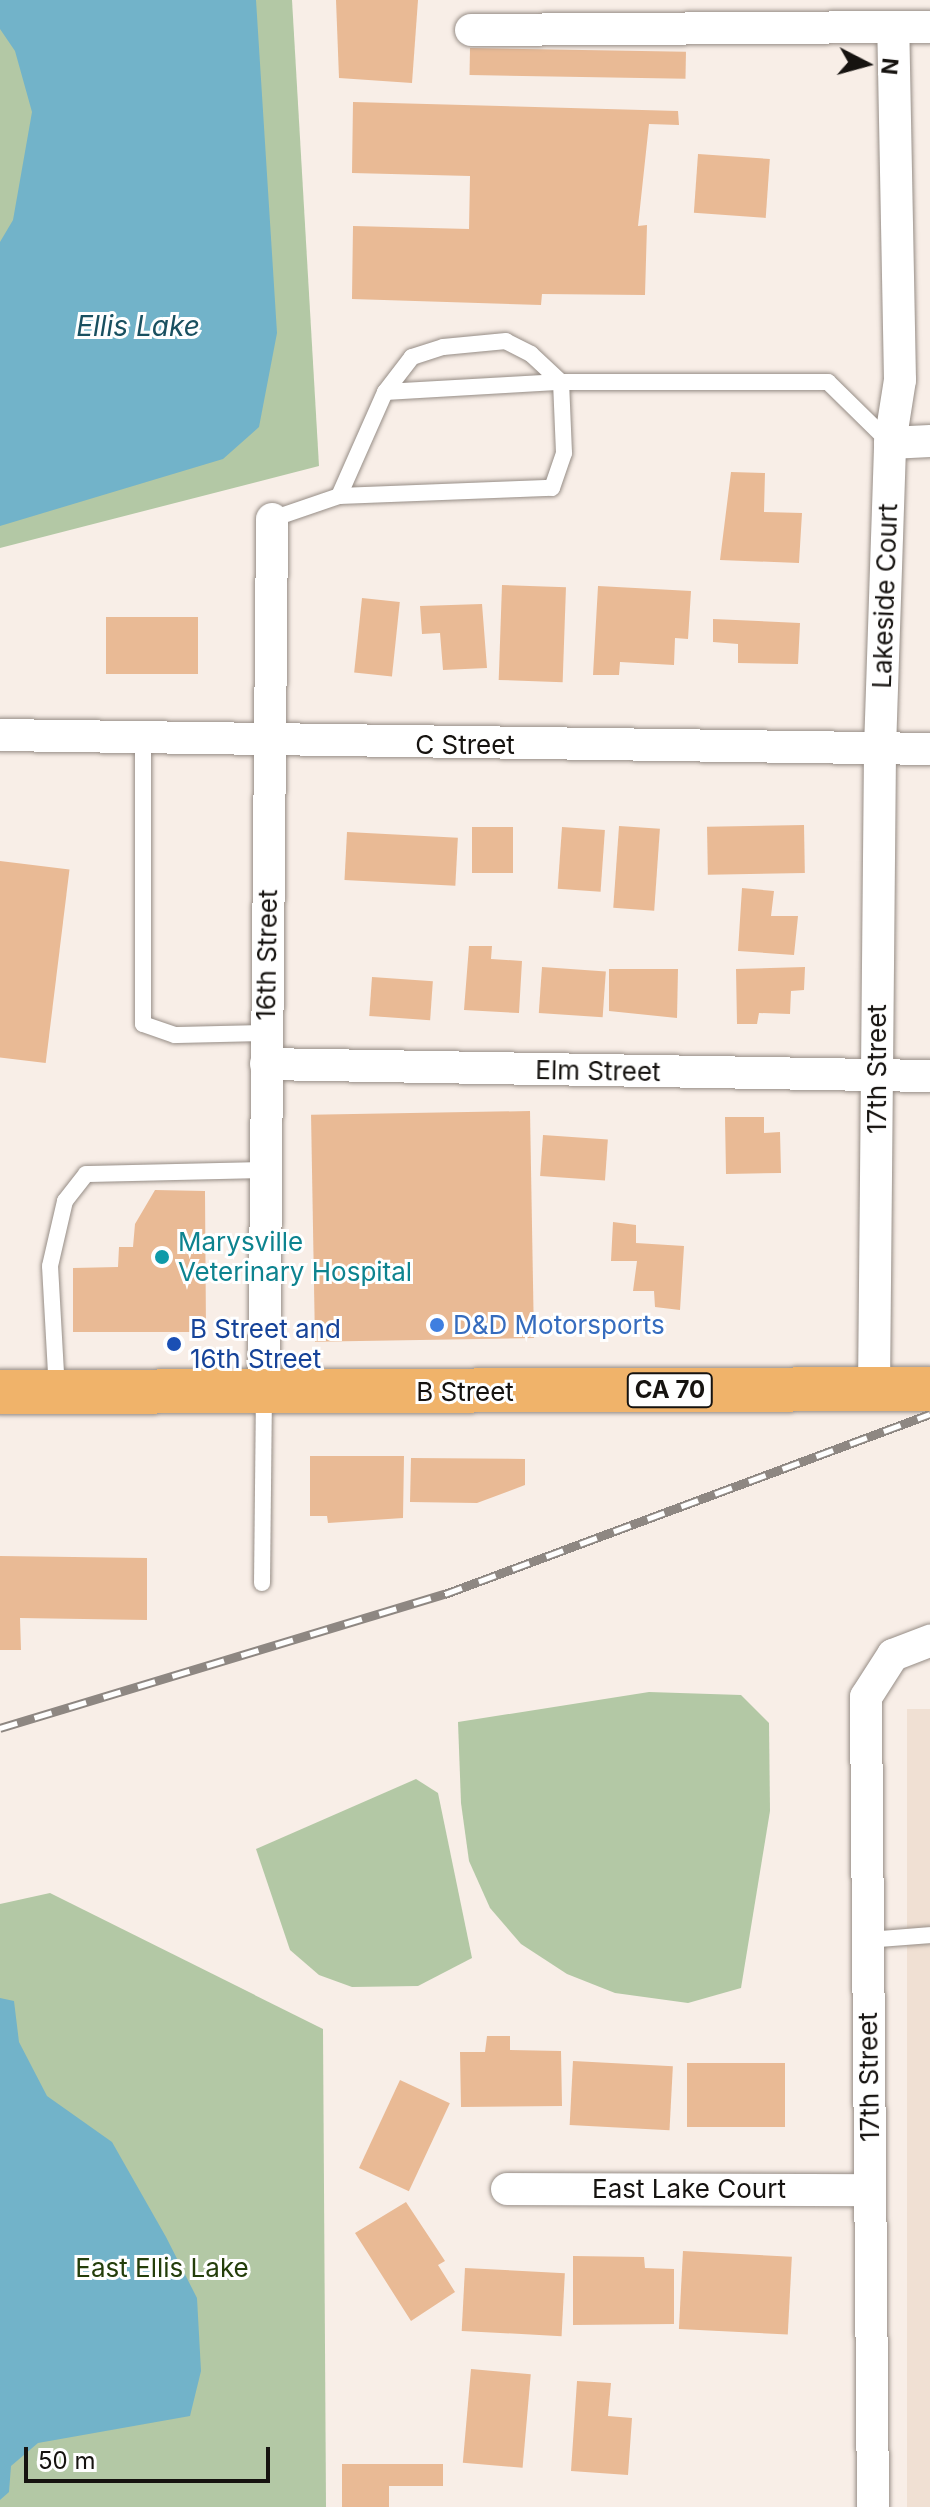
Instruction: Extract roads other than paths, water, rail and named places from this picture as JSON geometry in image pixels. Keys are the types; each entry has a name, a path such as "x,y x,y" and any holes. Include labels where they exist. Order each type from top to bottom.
{"highway":[{"name":"B Street","path":"0,1392 930,1389"}],"street":[{"path":"471,30 879,18 930,27"},
{"name":"Lakeside Court","path":"879,18 900,380 890,443 880,749"},
{"path":"890,443 930,441"},
{"name":"16th Street","path":"264,1391 267,744 272,519"},
{"name":"C Street","path":"0,735 267,744 930,749"},
{"name":"17th Street","path":"874,1389 880,749"},
{"name":"Elm Street","path":"266,1048 877,1077 930,1076"},
{"name":"17th Street","path":"873,2507 866,1697 893,1655 930,1641"},
{"name":"East Lake Court","path":"507,2189 870,2190"}],"lane":[{"path":"339,496 385,392 412,357 477,340 506,341 561,382"},
{"path":"272,519 339,496 552,488 564,453 561,382"},
{"path":"385,392 561,382 828,382 890,443"},
{"path":"143,740 143,1024 175,1035 266,1048"},
{"path":"57,1392 50,1266 65,1201 86,1174 266,1170"},
{"path":"262,1583 264,1391"},
{"path":"867,1940 930,1935"}],"water":[{"name":"Ellis Lake","path":"0,0 256,0 277,333 259,427 223,459 0,526 0,242 13,220 32,112 15,51 0,29"},
{"path":"0,1998 14,2001 19,2042 47,2096 112,2142 166,2237 197,2298 201,2371 190,2416 38,2443 11,2466 9,2492 0,2500"}],"railway":[{"path":"0,1728 445,1594 930,1414"}],"place":[{"name":"Marysville Veterinary Hospital","path":"162,1257"},
{"name":"D&D Motorsports","path":"437,1325"},
{"name":"B Street and 16th Street","path":"174,1344"}],"park label":[{"name":"East Ellis Lake","path":"162,2268"}]}
